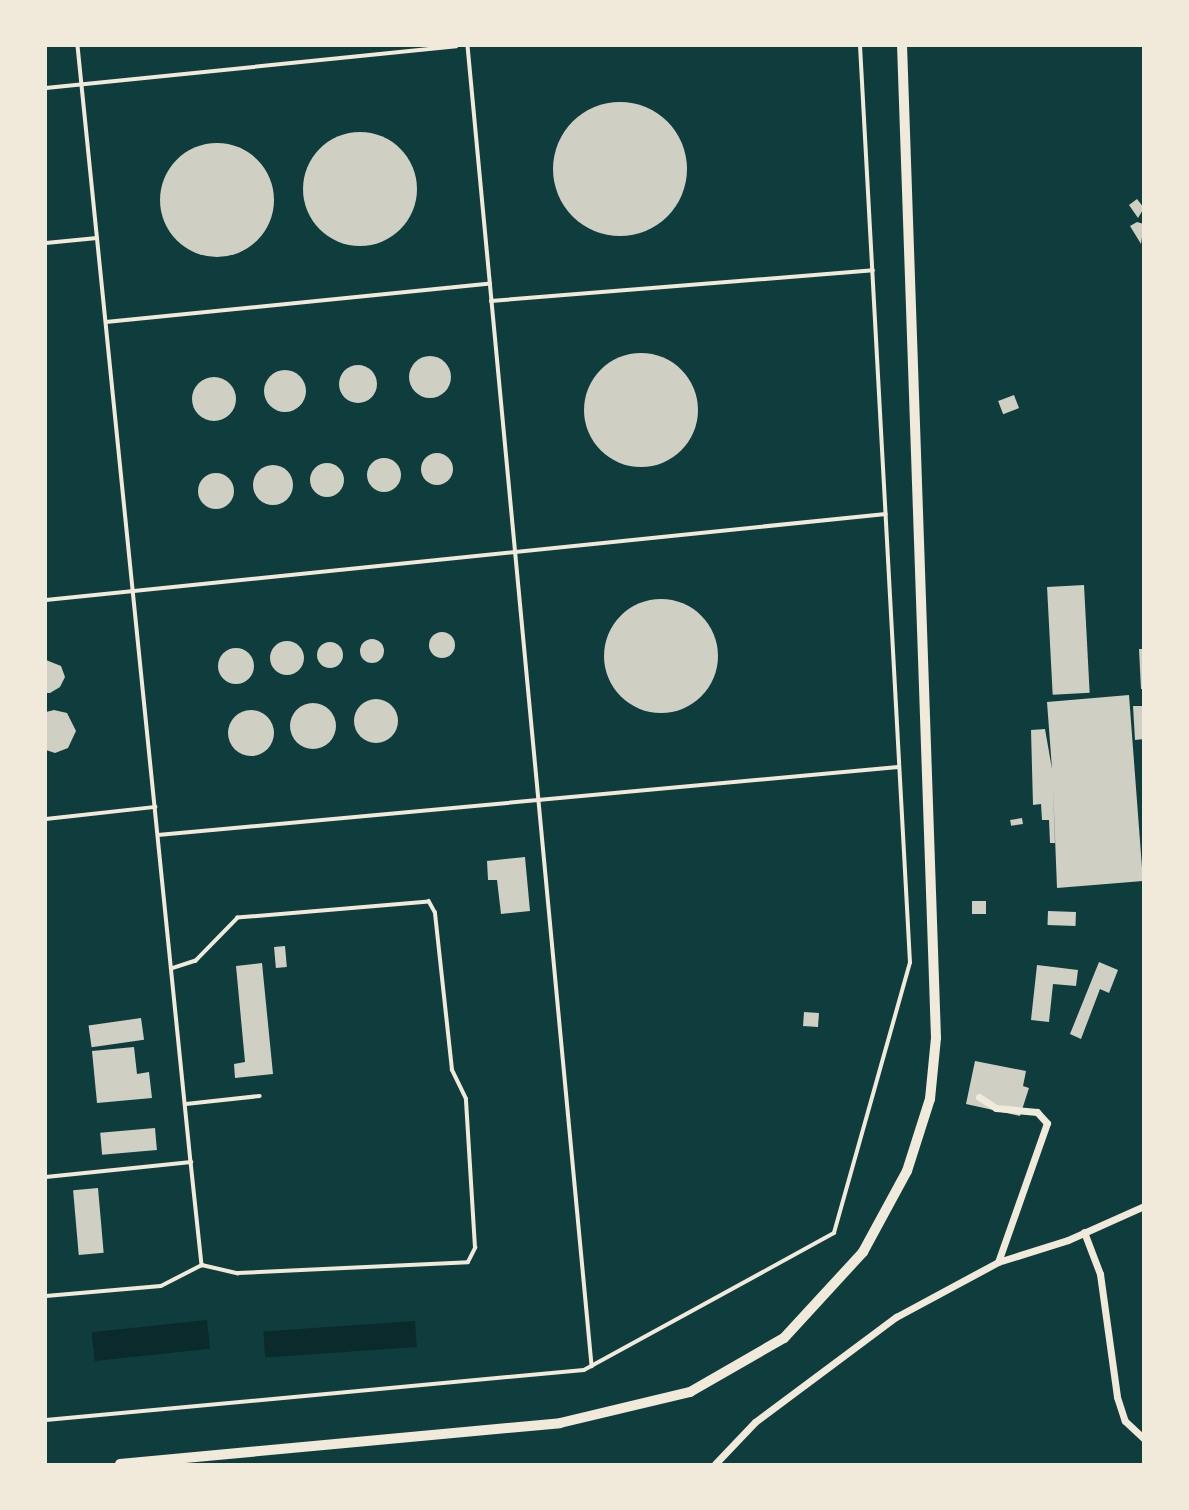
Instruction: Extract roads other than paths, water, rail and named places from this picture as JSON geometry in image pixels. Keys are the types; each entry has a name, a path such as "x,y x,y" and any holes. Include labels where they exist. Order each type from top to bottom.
{"street":[{"path":"120,1465 560,1423 690,1392 784,1338 863,1252 907,1171 930,1099 936,1038 902,46"},
{"path":"979,1097 996,1108 1037,1112 1047,1123 998,1262"},
{"path":"715,1465 755,1422 816,1372 896,1317 998,1262 1084,1232 1143,1206"},
{"path":"1084,1232 1100,1274 1117,1396 1125,1421 1143,1438"}],"lane":[{"path":"78,46 202,1265"},
{"path":"46,88 456,46"},
{"path":"468,46 536,800 592,1366"},
{"path":"46,1420 592,1366 834,1233 910,963 860,46"},
{"path":"46,243 97,238"},
{"path":"491,301 873,270"},
{"path":"106,323 490,284"},
{"path":"46,600 886,514"},
{"path":"158,835 899,767"},
{"path":"46,819 155,807"},
{"path":"46,1296 161,1286 202,1265 238,1273 468,1262 475,1248 466,1099 452,1070 435,913 429,902 238,918 196,961 172,969"},
{"path":"186,1104 260,1096"},
{"path":"46,1177 191,1161"}],"water":[{"path":"207,1320 210,1349 95,1361 92,1332"},
{"path":"415,1321 417,1347 265,1358 263,1332"}]}
